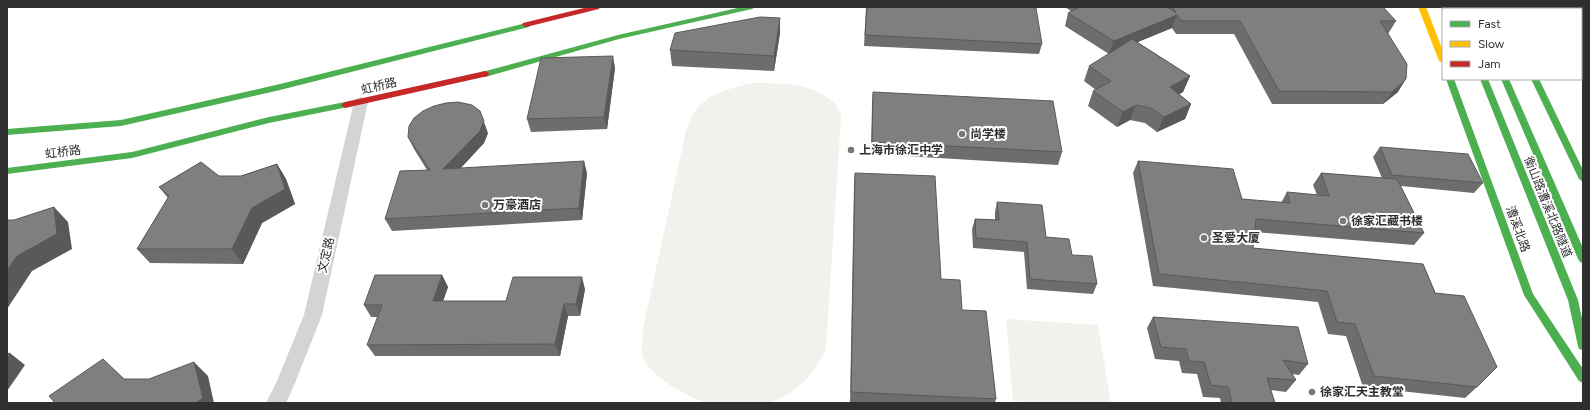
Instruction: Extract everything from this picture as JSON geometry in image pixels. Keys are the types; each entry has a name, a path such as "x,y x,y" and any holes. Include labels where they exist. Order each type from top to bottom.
{"main road":[{"name":"虹桥路","path":"7,132 121,122 280,87 596,7"},
{"name":"虹桥路","path":"7,170 132,155 269,120 361,102 488,74 618,37 752,7"},
{"path":"1422,7 1442,58"},
{"name":"漕溪北路","path":"1450,80 1530,295 1583,378"},
{"name":"衡山路漕溪北路隧道","path":"1484,80 1572,300 1583,346"},
{"name":"衡山路漕溪北路隧道","path":"1505,80 1583,259"},
{"path":"1535,80 1583,179"}],"street":[{"name":"文定路","path":"276,403 286,383 313,315 361,102"}],"shaded area":[{"path":"756,83 788,84 810,89 829,98 836,105 841,116 826,349 817,365 802,384 779,399 768,403 756,404 714,404 701,401 680,391 660,378 652,370 645,362 642,354 643,329 686,131 690,119 697,108 720,92"},
{"path":"1006,319 1098,325 1111,403 1043,403 1013,401"}],"building":[{"path":"867,7 1036,8 1042,44 865,35"},
{"path":"1080,7 1167,7 1176,13 1173,7 1383,7 1396,21 1380,21 1407,64 1406,79 1392,92 1279,91 1240,21 1181,21 1177,15 1114,41 1068,13"},
{"path":"760,17 780,18 774,56 670,50 675,33"},
{"path":"1132,39 1190,76 1170,87 1191,104 1164,117 1151,108 1136,105 1123,112 1093,91 1111,81 1089,66"},
{"path":"613,56 604,117 527,119 541,58"},
{"name":"尚学楼","path":"873,92 1053,101 1062,152 872,142"},
{"path":"458,102 472,105 480,111 484,121 480,131 443,169 584,161 579,208 385,219 400,171 430,170 408,137 409,126 414,118 423,111 434,106"},
{"path":"1380,147 1468,154 1483,183 1392,175"},
{"path":"1138,161 1233,169 1242,199 1290,203 1287,192 1329,196 1321,173 1397,179 1424,233 1256,219 1253,248 1423,264 1435,293 1464,296 1497,367 1477,387 1374,376 1355,324 1337,322 1327,291 1159,274"},
{"path":"201,162 219,176 241,176 277,164 285,189 252,208 232,249 137,249 169,196 159,187"},
{"path":"855,173 935,176 941,279 960,280 962,310 986,311 996,399 851,392"},
{"path":"997,202 1042,205 1046,237 1069,239 1072,255 1092,256 1097,284 1030,279 1027,242 976,238 975,219 999,220"},
{"path":"54,207 57,234 17,256 7,270 7,220 14,220"},
{"path":"375,275 442,275 433,301 506,301 513,277 582,277 576,304 564,304 555,344 367,345 382,305 364,305"},
{"path":"1153,317 1298,327 1308,364 1283,360 1296,380 1267,378 1275,403 1232,403 1228,387 1211,385 1204,362 1189,361 1186,349 1161,347"},
{"path":"103,359 124,379 149,379 194,362 203,398 196,403 55,403 49,396"}],"traffic: fast":[{"path":"485,74 618,37 752,7"},
{"path":"7,132 121,123 280,87 526,25"},
{"path":"1450,80 1529,295 1583,378"},
{"path":"1484,80 1573,300 1583,346"},
{"path":"1505,80 1583,259"},
{"path":"1535,80 1583,179"},
{"path":"7,171 132,155 269,120 345,105"}],"traffic: slow":[{"path":"1422,7 1442,58"}],"traffic: jam":[{"path":"526,25 596,7"},
{"path":"345,105 485,74"}],"place":[{"name":"尚学楼","path":"962,134"},
{"name":"上海市徐汇中学","path":"851,150"},
{"name":"万豪酒店","path":"485,205"},
{"name":"徐家汇藏书楼","path":"1343,221"},
{"name":"圣爱大厦","path":"1204,238"},
{"name":"徐家汇天主教堂","path":"1312,392"}]}
